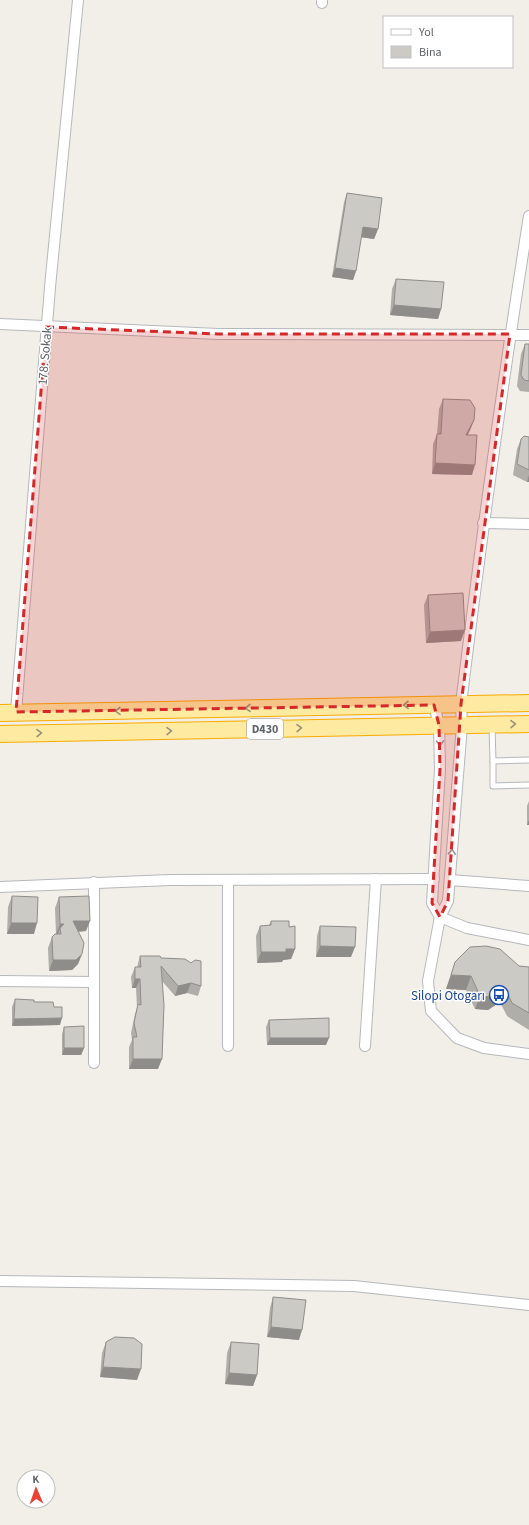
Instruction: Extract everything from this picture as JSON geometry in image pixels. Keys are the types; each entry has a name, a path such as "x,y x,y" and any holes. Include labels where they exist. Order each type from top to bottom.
{"highway":[{"name":"D430","path":"8,713 529,703"},
{"name":"D430","path":"0,734 529,724"}],"street":[{"name":"178. Sokak","path":"8,713 78,0"},
{"path":"529,216 510,334 483,523 461,704 462,725 448,901 440,917 428,981 431,1011 458,1038 484,1048 529,1054"},
{"path":"0,324 218,334 529,335"},
{"path":"483,523 529,524"},
{"path":"434,705 439,725 440,769 432,903 440,917 467,928 529,940"},
{"path":"365,1046 376,879"},
{"path":"0,887 94,882 434,879"},
{"path":"228,880 228,1046"},
{"path":"450,880 529,886"},
{"path":"94,882 94,1063"},
{"path":"0,981 94,982"},
{"path":"0,1281 354,1286 529,1305"}],"lane":[{"path":"492,724 493,786 529,785"},
{"path":"493,761 529,760"}],"highlighted area":[{"path":"46,327 218,334 510,334 461,704 448,901 440,917 432,903 440,769 439,725 434,705 16,712"}],"building":[{"path":"347,193 382,198 378,229 363,227 356,271 335,268"},
{"path":"396,279 444,282 441,309 394,305"},
{"path":"525,344 529,344 529,381 524,380 521,375"},
{"path":"443,399 470,400 475,408 474,420 466,435 477,435 475,465 435,463 437,434 441,434"},
{"path":"524,436 529,437 529,470 517,464 521,439"},
{"path":"463,593 465,630 430,632 428,595"},
{"path":"12,896 38,897 37,923 11,923"},
{"path":"89,896 90,921 73,921 84,943 82,954 76,960 53,960 52,937 55,934 61,934 60,928 64,924 60,924 59,897"},
{"path":"271,921 289,921 289,927 295,926 295,949 286,949 286,952 261,952 260,926 271,925"},
{"path":"320,926 356,927 355,947 320,946"},
{"path":"486,946 500,949 519,966 529,967 529,1013 512,1003 505,988 493,997 480,996 471,976 451,975 455,962 470,947"},
{"path":"140,956 160,956 161,958 185,959 191,963 195,960 201,961 201,986 191,983 178,986 161,966 164,1005 162,1059 133,1059 133,1037 137,1037 134,1023 138,1004 141,1005 140,979 135,979 135,967 141,967"},
{"path":"15,999 34,1000 34,1002 53,1002 54,1007 62,1007 62,1018 14,1019"},
{"path":"329,1018 329,1038 270,1038 269,1020"},
{"path":"84,1026 84,1048 64,1048 64,1027"},
{"path":"273,1297 306,1300 302,1330 271,1327"},
{"path":"115,1337 134,1338 142,1344 141,1369 103,1367 106,1342"},
{"path":"231,1342 259,1344 257,1375 229,1373"}],"place":[{"name":"Silopi Otogarı","path":"499,995"}]}
